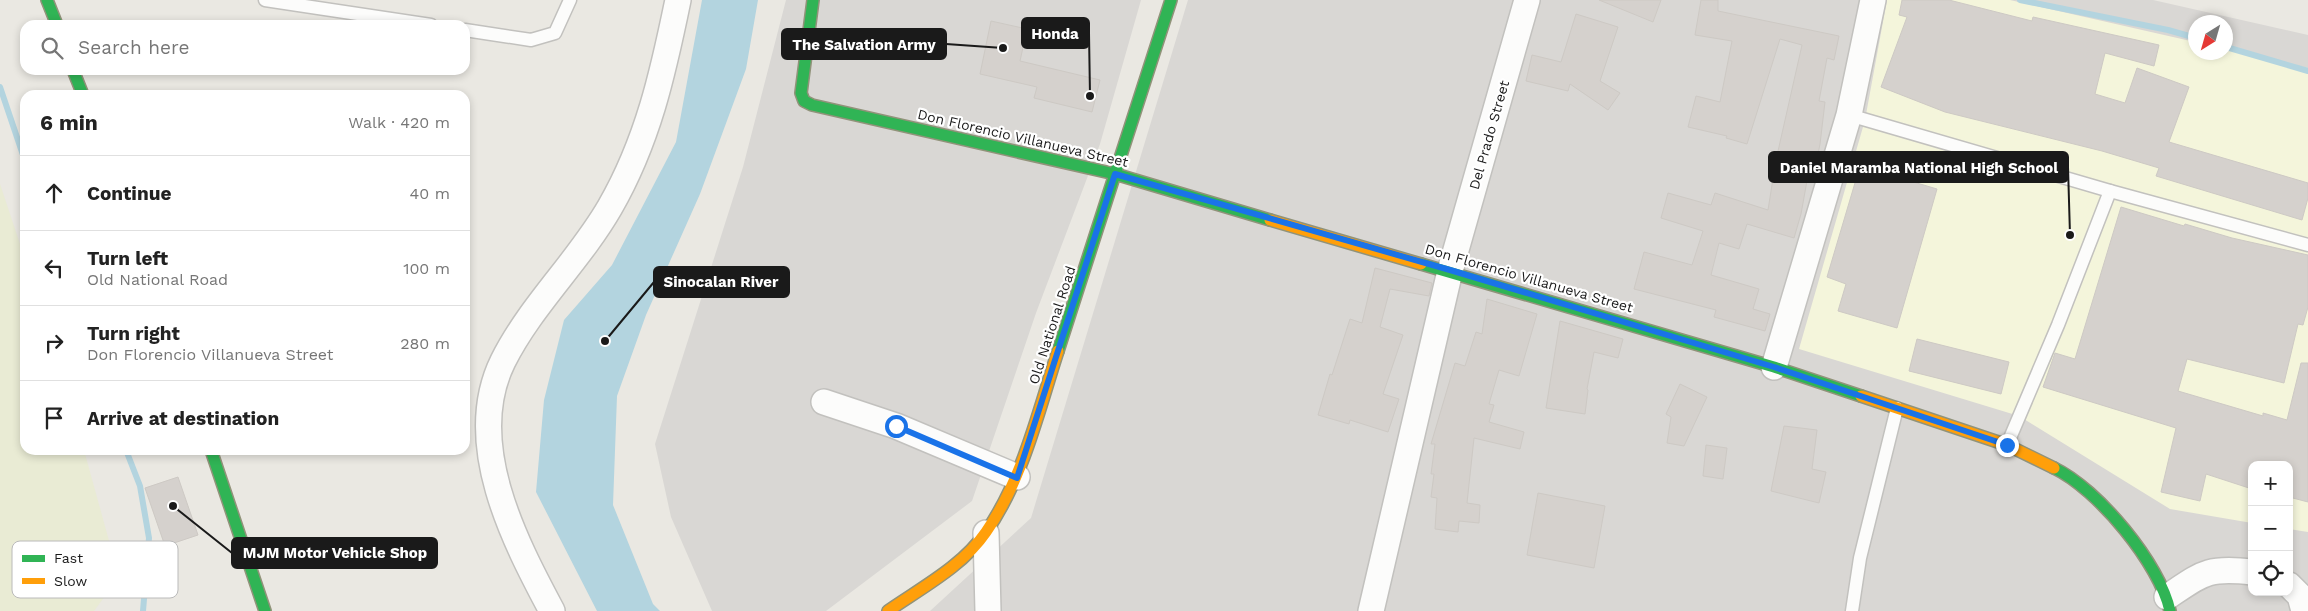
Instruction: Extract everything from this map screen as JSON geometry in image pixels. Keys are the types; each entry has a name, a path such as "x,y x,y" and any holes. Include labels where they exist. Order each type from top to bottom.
{"main road":[{"path":"47,0 55,20"},
{"name":"Don Florencio Villanueva Street","path":"813,0 800,93 804,101 812,105 1115,174 1450,270 1774,367 2007,445 2061,472 2105,506 2136,544 2168,604"},
{"name":"Old National Road","path":"888,611 960,560 986,533 1017,478 1171,0"},
{"path":"75,75 81,90"},
{"path":"213,455 265,611"}],"street":[{"path":"552,611 508,522 494,480 490,430 491,399 503,362 533,314 578,255 610,207 640,149 661,84 678,0"},
{"name":"Del Prado Street","path":"1371,611 1450,270 1527,0"},
{"path":"1774,367 1849,115 1873,0"},
{"path":"824,402 896,426 1017,478"},
{"path":"986,533 988,611"},
{"path":"2168,604 2207,572 2223,569 2248,572"},
{"path":"2293,589 2300,596 2304,611"}],"lane":[{"path":"265,0 398,20"},
{"path":"470,31 531,40 539,38 555,33 570,0"},
{"path":"1849,115 2308,245"},
{"path":"2007,445 2058,325 2110,190"},
{"path":"1852,611 1860,558 1897,408"}],"shaded area":[{"path":"786,0 1141,0 1100,144 1036,313 972,501 826,611 712,611 671,517 655,444 743,167"},
{"path":"1188,0 2153,0 2219,15 2188,15 2188,60 2233,60 2233,18 2308,35 2308,611 930,611 1031,518"},
{"path":"1887,0 2010,0 2188,40 2188,60 2233,60 2233,51 2308,68 2308,532 2293,530 2293,461 2248,461 2248,522 2170,509 2019,416 1799,349 1865,120"},
{"path":"0,184 20,244 20,455 85,455 109,541 12,541 12,598 104,598 94,611 0,611"}],"water":[{"path":"702,0 758,0 746,69 700,194 646,315 617,396 613,505 653,604 660,611 597,611 536,492 544,400 564,320 612,265 676,142"}],"building":[{"path":"1599,0 1661,0 1653,22"},
{"path":"1701,0 1718,0 1718,11 1839,36 1834,60 1827,58 1819,101 1825,102 1820,144 1816,164 1810,164 1801,214 1794,238 1747,224 1739,249 1719,243 1711,275 1759,289 1753,309 1770,314 1765,331 1714,317 1716,310 1634,289 1644,252 1692,265 1703,231 1661,218 1668,193 1711,205 1715,193 1768,210 1776,160 1802,45 1780,39 1747,144 1726,138 1727,136 1688,127 1696,96 1720,102 1732,41 1695,35"},
{"path":"1902,0 1949,0 2032,21 2033,17 2159,45 2154,66 2105,53 2095,94 2125,103 2137,68 2189,87 2169,142 2308,183 2308,198 2302,220 2156,176 2159,168 2102,151 1945,112 1881,87 1907,17 1899,15"},
{"path":"1576,14 1618,27 1600,81 1620,93 1608,110 1570,84 1568,91 1526,81 1532,55 1561,62"},
{"path":"991,21 1027,29 1020,61 1100,80 1092,112 1034,98 1037,87 980,74"},
{"path":"1860,166 1937,189 1897,328 1838,311 1846,284 1827,277"},
{"path":"2121,207 2184,226 2185,224 2232,238 2308,255 2308,307 2303,325 2298,324 2284,383 2187,359 2178,391 2263,416 2263,413 2287,420 2301,363 2308,363 2308,502 2293,498 2293,461 2248,461 2248,488 2206,474 2200,501 2161,492 2176,428 2043,387 2055,353 2075,359"},
{"path":"1375,268 1432,283 1429,296 1390,289 1380,327 1403,335 1383,394 1399,399 1388,432 1350,420 1349,424 1318,415 1330,374 1332,375 1350,319 1362,323"},
{"path":"1487,299 1537,314 1519,376 1499,370 1489,404 1494,405 1489,422 1524,432 1520,449 1474,438 1467,503 1480,505 1479,523 1459,521 1458,532 1435,529 1437,498 1431,497 1434,474 1431,474 1435,444 1431,444 1455,363 1465,366 1476,332 1482,334"},
{"path":"1560,321 1623,339 1618,358 1594,352 1587,389 1585,414 1546,408"},
{"path":"1917,339 2009,362 2001,394 1909,371"},
{"path":"1680,384 1707,397 1684,446 1667,443 1671,417 1666,414"},
{"path":"1784,426 1817,430 1812,469 1826,472 1819,503 1771,491"},
{"path":"1706,445 1727,448 1723,479 1703,476"},
{"path":"178,477 198,535 178,542 163,541 145,488"},
{"path":"1538,493 1605,506 1594,568 1527,555"}],"waterway":[{"path":"2020,0 2188,36"},
{"path":"2233,49 2308,71"},
{"path":"0,87 20,146"},
{"path":"128,455 140,486 149,541"},
{"path":"143,611 144,598"}],"traffic: fast":[{"path":"47,0 55,20"},
{"path":"813,0 801,93 804,101 812,105 1115,174 1270,220"},
{"path":"1058,351 1171,0"},
{"path":"75,75 81,90"},
{"path":"1421,264 1774,367 1861,396"},
{"path":"213,455 265,611"},
{"path":"2054,468 2071,478 2089,493 2125,530 2154,572 2164,592 2170,611"}],"traffic: slow":[{"path":"1270,220 1421,264"},
{"path":"888,611 954,566 977,544 986,532 999,512 1020,468 1058,351"},
{"path":"1861,396 2007,445 2054,468"}],"place":[{"name":"The Salvation Army","path":"1003,48"},
{"name":"Honda","path":"1090,96"},
{"name":"Daniel Maramba National High School","path":"2070,235"},
{"name":"Sinocalan River","path":"605,341"},
{"name":"MJM Motor Vehicle Shop","path":"173,506"}],"route":[{"path":"896,426 1017,478 1031,440 1115,174 1450,270 1774,367 2007,445"}]}
